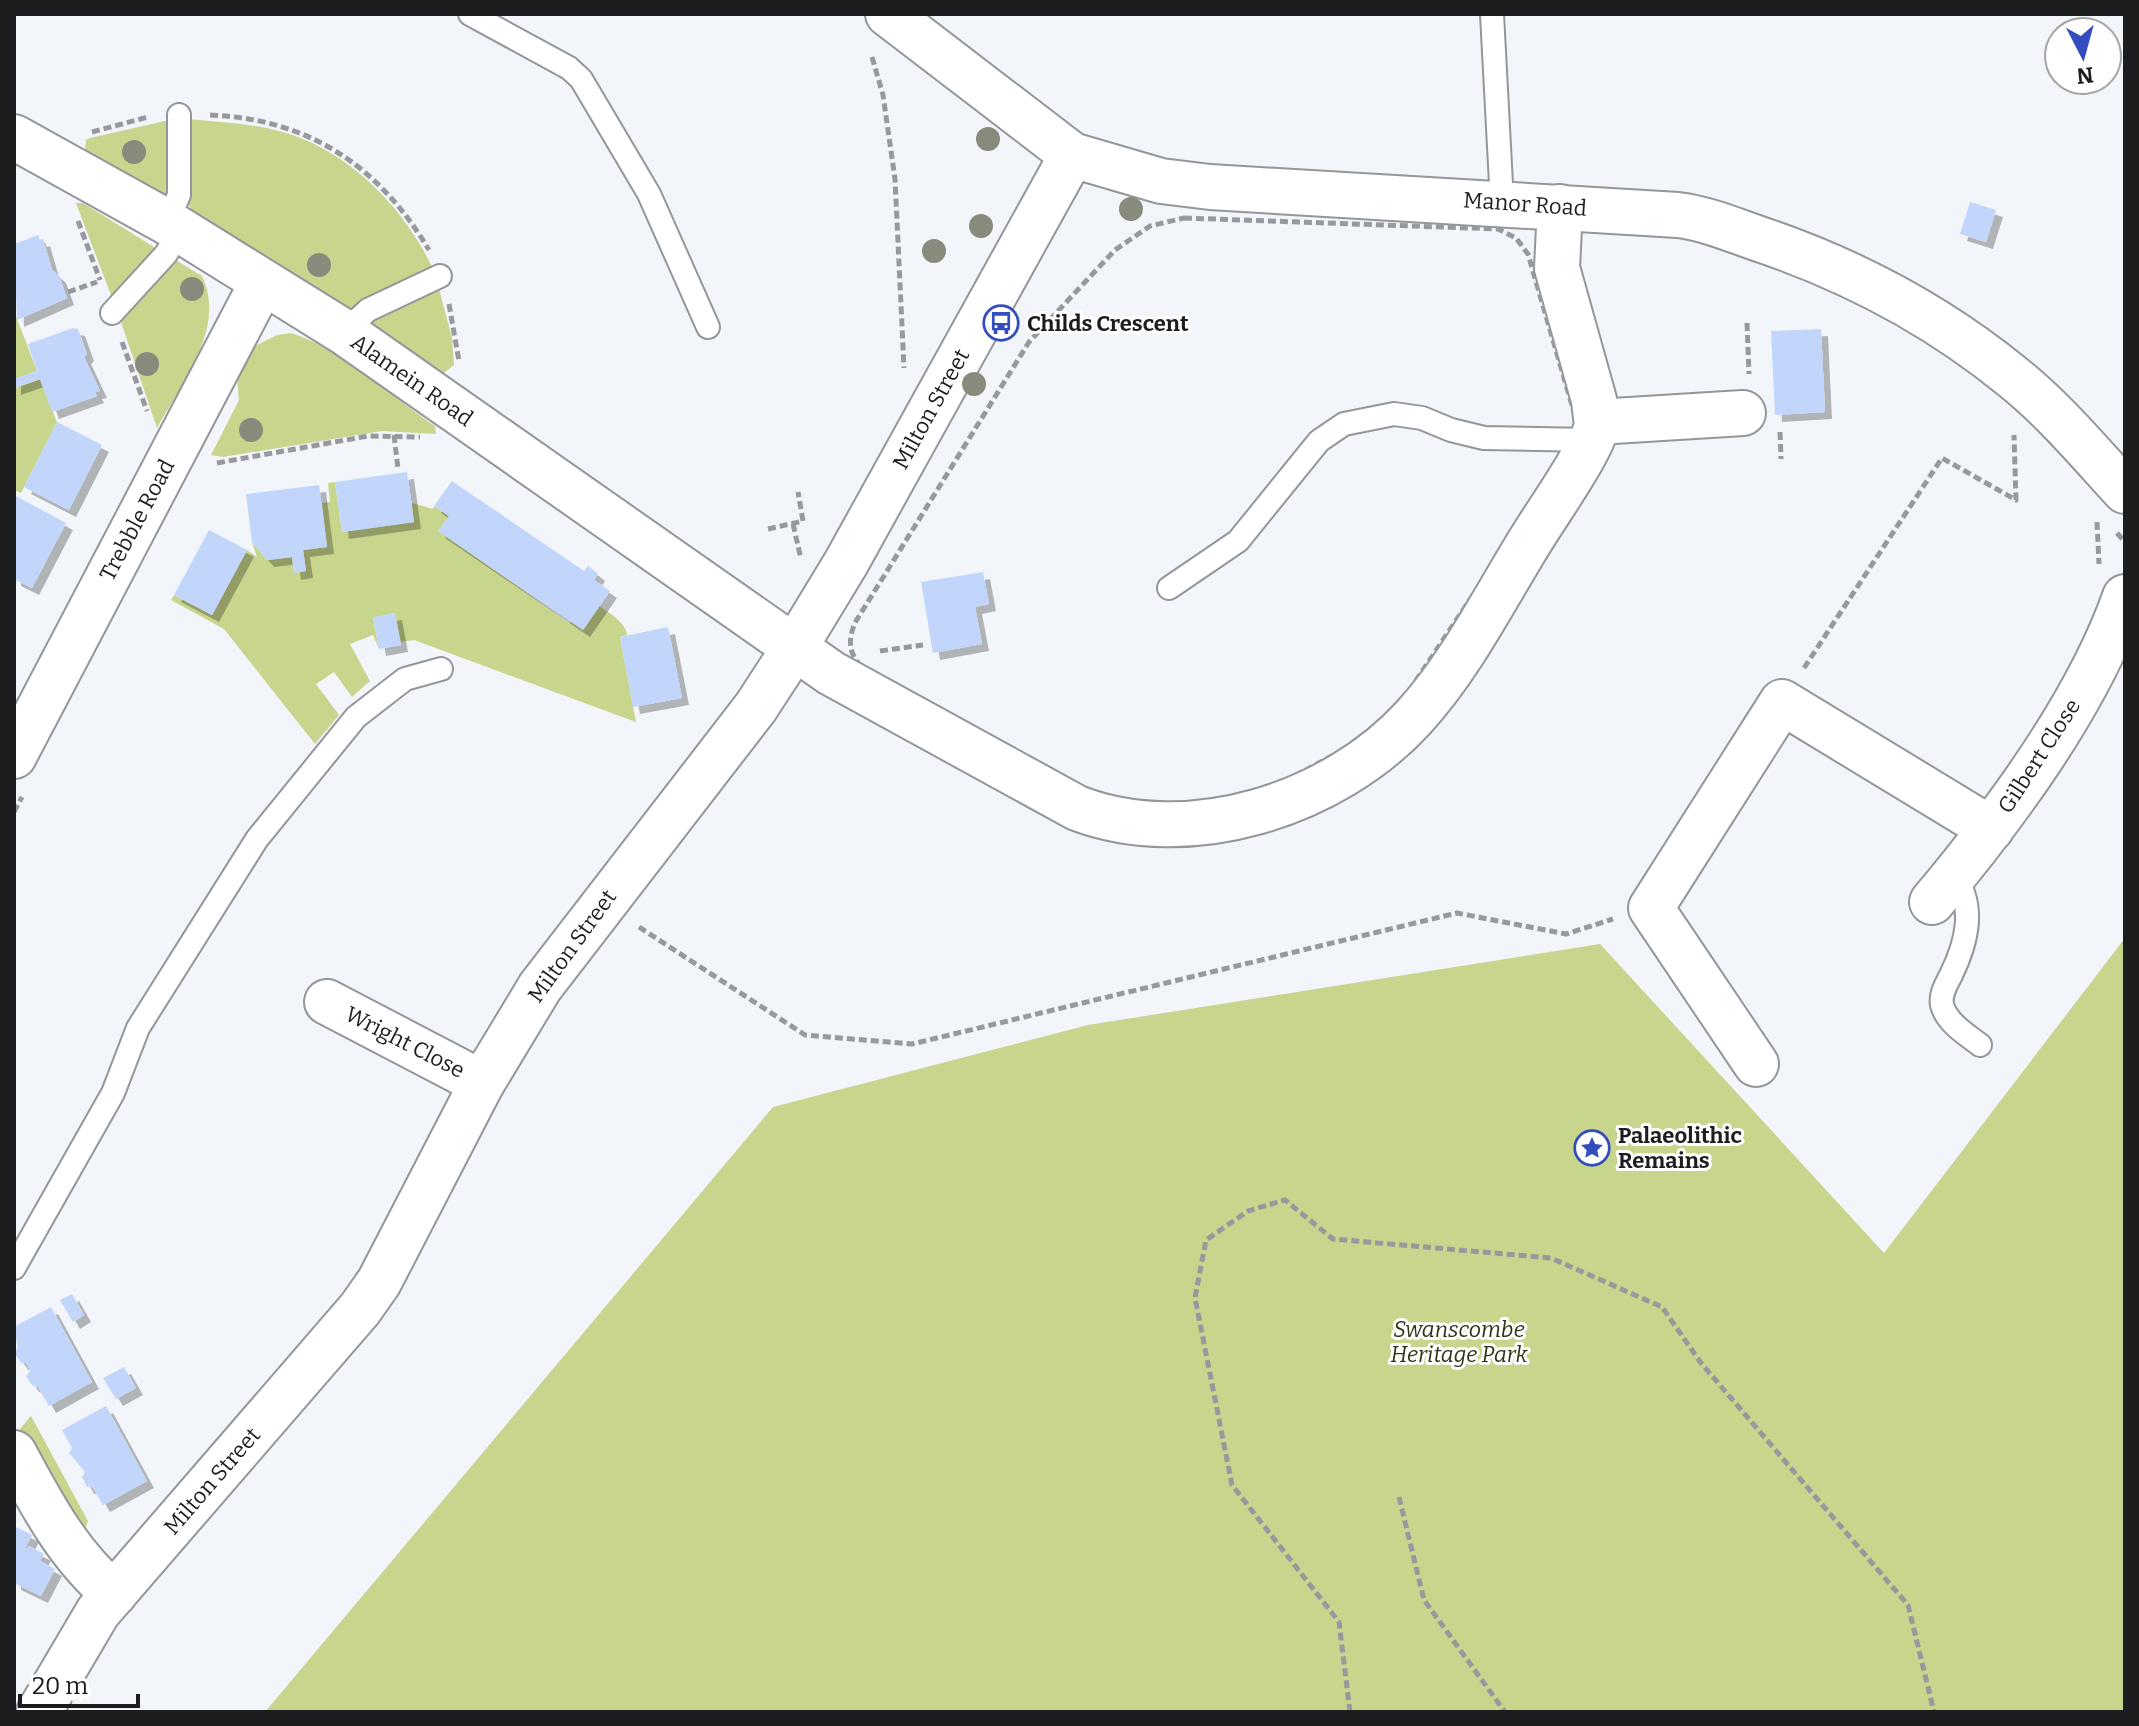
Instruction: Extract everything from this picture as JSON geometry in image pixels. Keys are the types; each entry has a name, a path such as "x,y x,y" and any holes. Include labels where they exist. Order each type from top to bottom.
{"street":[{"name":"Manor Road","path":"879,33 1072,155 1186,185 1690,216 1787,249 1882,292 1943,326 2016,380 2125,491"},
{"name":"Alamein Road","path":"14,137 174,227 344,332 795,647"},
{"name":"Milton Street","path":"39,1712 75,1647 114,1594 360,1309 393,1257 482,1083 540,987 756,707 795,647 846,563 1072,155"},
{"path":"795,647 831,673 985,761 1096,815 1131,824 1163,825 1229,817 1263,809 1303,795 1345,773 1395,737 1414,718 1456,661 1594,431 1558,273 1560,207"},
{"name":"Trebble Road","path":"19,756 262,283"},
{"path":"1594,431 1763,424"},
{"name":"Gilbert Close","path":"1943,889 1991,829 2085,684 2107,642 2125,597"},
{"path":"1756,1064 1651,908 1782,702 1991,829"},
{"name":"Wright Close","path":"327,1002 482,1083"},
{"path":"14,1453 57,1531 88,1572 114,1594"}],"lane":[{"path":"470,14 569,68 581,79 649,194 708,327"},
{"path":"1492,14 1502,203"},
{"path":"112,313 164,256 174,227 179,195 179,115"},
{"path":"344,332 368,310 440,276"},
{"path":"1169,588 1238,541 1311,450 1331,430 1344,424 1394,414 1422,418 1484,438 1594,431"},
{"path":"14,1268 113,1093 134,1036 153,1002 257,839 356,717 405,679 441,669"},
{"path":"1943,889 1967,896 1966,930 1942,1003 1954,1024 1980,1045"}],"path":[{"path":"879,33 883,95 895,179 904,334 903,375"},
{"path":"83,136 115,124 179,115 219,115 284,126 339,152 369,176 407,215 440,276 456,337 459,371"},
{"path":"77,218 112,313"},
{"path":"68,292 100,280"},
{"path":"1763,424 1788,429"},
{"path":"1763,424 1781,459"},
{"path":"1782,702 1942,458 2016,500 2013,431"},
{"path":"394,435 398,469"},
{"path":"207,468 269,451 394,435 426,438"},
{"path":"768,529 793,524 804,518 798,492"},
{"path":"793,524 804,567 808,562"},
{"path":"862,667 870,656 923,645"},
{"path":"14,812 19,756"},
{"path":"602,903 805,1035 912,1044 1457,913 1566,934 1651,908"},
{"path":"1350,1712 1339,1622 1232,1485 1195,1298 1206,1240 1248,1211 1285,1200 1333,1239 1551,1258 1662,1307 1701,1363 1908,1605 1934,1712"},
{"path":"1399,1497 1424,1600 1505,1712"}],"green space":[{"path":"187,119 268,128 328,152 372,184 390,204 407,225 434,271 353,311 342,306 195,214 187,203"},
{"path":"169,120 172,197 163,197 85,150 86,140 90,138"},
{"path":"76,203 83,203 154,247 155,252 114,303"},
{"path":"174,259 202,276 208,295 209,315 198,355 157,428 121,322 122,316"},
{"path":"438,285 452,338 454,365 441,375 368,323 372,315"},
{"path":"14,311 37,371 14,379"},
{"path":"291,333 327,349 365,374 435,426 436,434 382,431 223,457 211,455 239,400 237,379 251,348 277,335"},
{"path":"40,379 57,422 21,493 16,491 14,495 14,388"},
{"path":"335,482 342,532 413,522 412,503 433,509 434,506 449,516 439,531 569,623 599,606 621,622 627,635 620,637 636,722 414,640 400,642 394,613 373,618 379,649 373,635 350,644 370,681 352,697 334,672 316,684 339,715 315,744 224,629 171,600 174,595 212,615 247,550 257,557 252,542 267,560 292,557 294,572 306,571 303,550 327,546 322,503 330,502 328,483"},
{"name":"Swanscombe Heritage Park","path":"2125,938 2125,1712 265,1712 773,1107 1088,1025 1600,944 1884,1253"},
{"path":"31,1416 88,1521 86,1527 80,1528 21,1442 20,1429"}],"building":[{"path":"1970,202 1996,210 1986,242 1960,234"},
{"path":"38,235 40,240 43,239 52,270 59,276 67,298 17,320 14,244"},
{"path":"78,329 87,354 84,357 100,391 95,392 97,396 52,412 40,379 14,388 14,379 37,371 28,344"},
{"path":"1821,329 1825,412 1775,415 1771,331"},
{"path":"57,422 102,445 69,510 24,487"},
{"path":"407,472 414,522 342,532 335,482"},
{"path":"452,481 584,571 588,566 598,574 594,580 610,591 583,630 438,531 449,516 434,506"},
{"path":"319,485 327,547 303,550 306,571 294,573 292,557 267,560 252,542 246,494"},
{"path":"14,495 66,523 32,588 14,579"},
{"path":"209,530 247,550 212,615 174,595"},
{"path":"983,572 989,604 975,607 982,644 933,653 921,582"},
{"path":"395,613 401,645 379,649 373,617"},
{"path":"668,627 682,698 633,707 620,637"},
{"path":"72,1294 84,1315 73,1322 60,1300"},
{"path":"51,1307 92,1382 49,1406 38,1387 32,1385 26,1376 30,1371 26,1363 21,1363 14,1352 18,1348 14,1327"},
{"path":"124,1367 136,1388 116,1399 103,1378"},
{"path":"106,1406 147,1481 103,1505 92,1486 87,1487 82,1477 85,1472 69,1453 72,1448 62,1430"},
{"path":"14,1526 32,1535 23,1553 29,1546 44,1554 40,1561 55,1569 41,1596 14,1583"}],"place":[{"name":"Childs Crescent","path":"1001,323"},
{"name":"Palaeolithic Remains","path":"1592,1148"}]}
